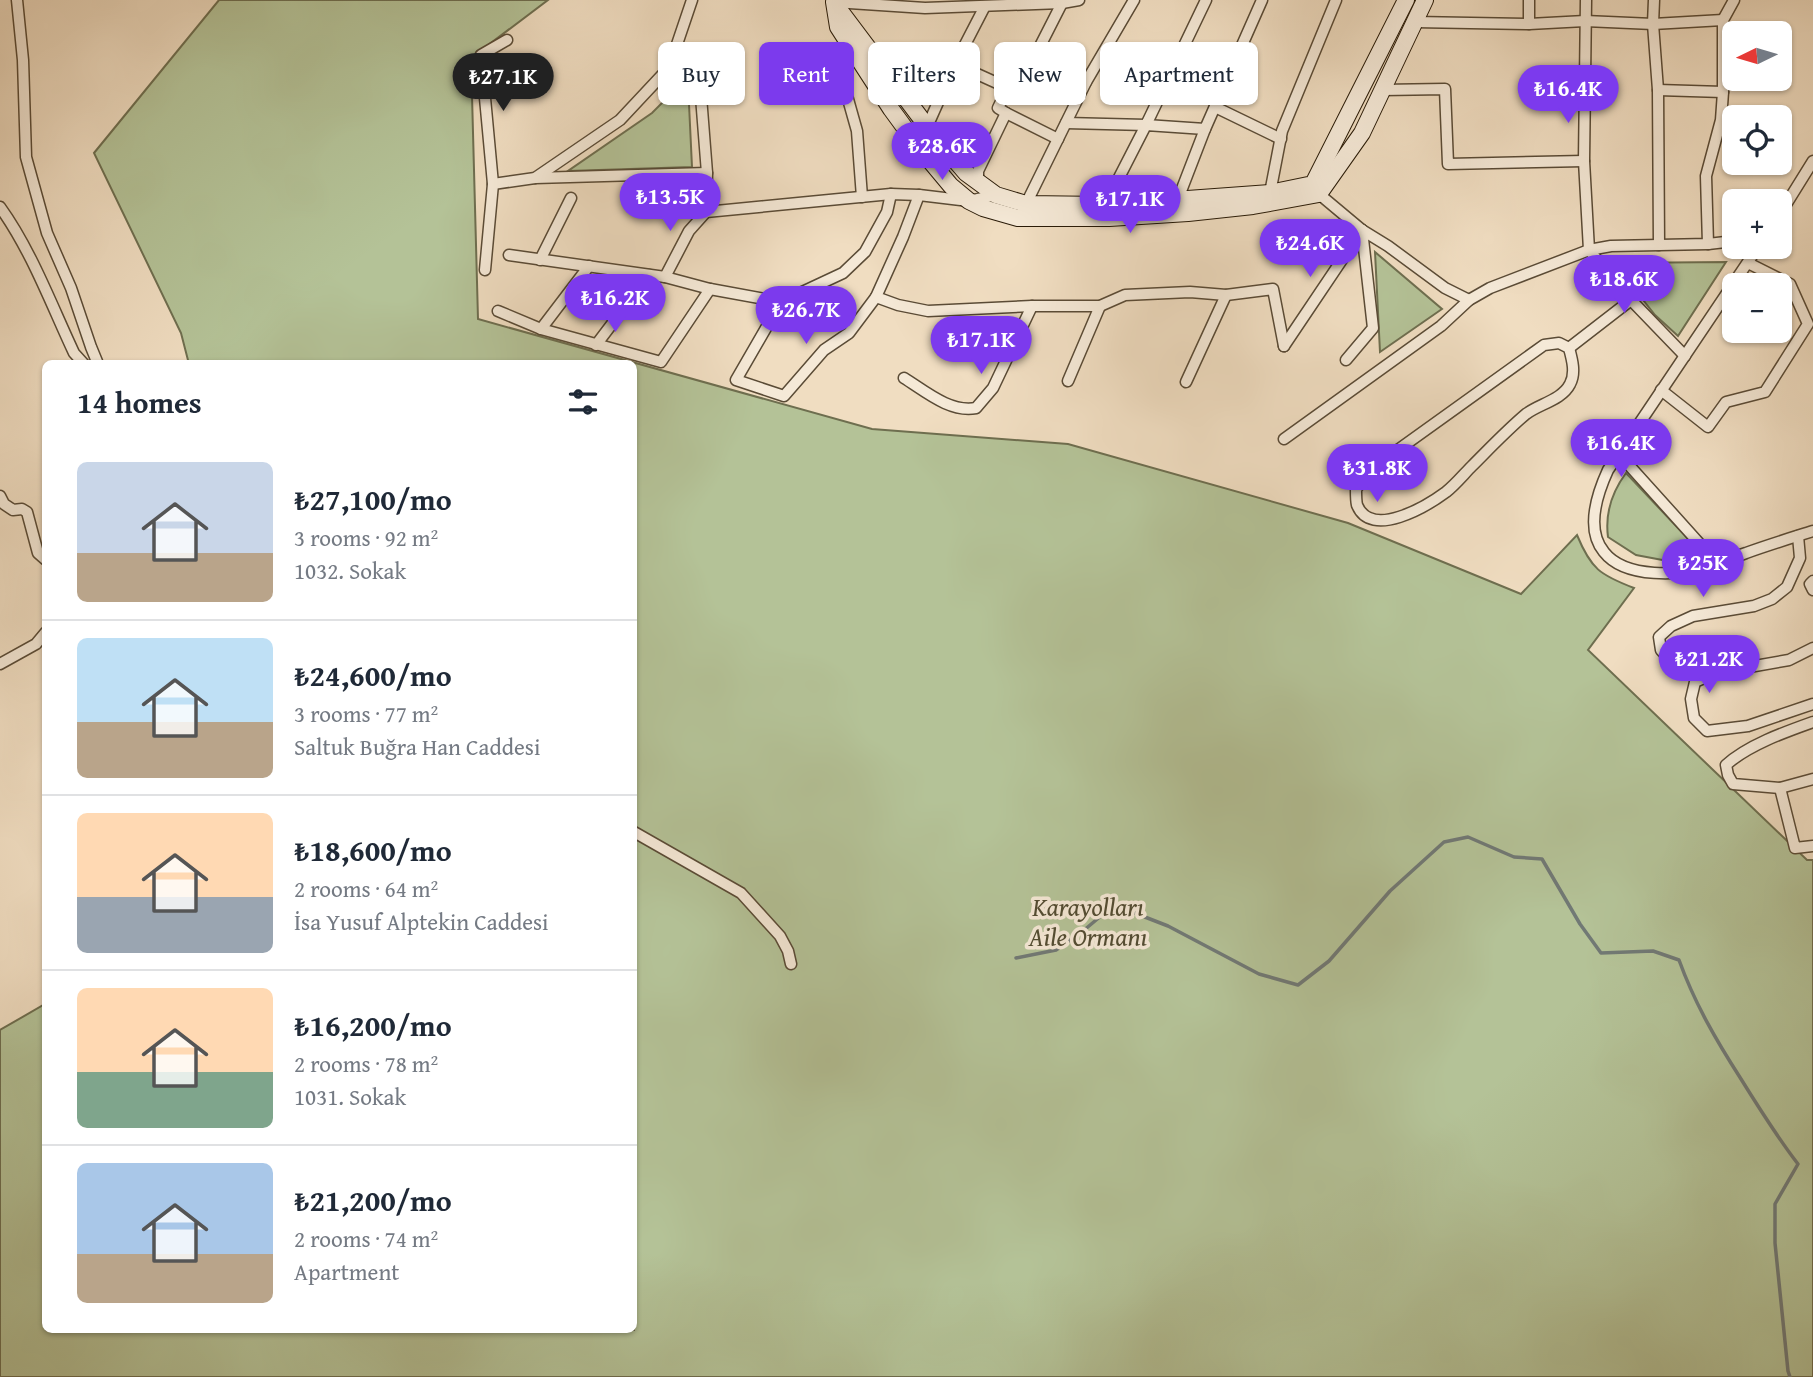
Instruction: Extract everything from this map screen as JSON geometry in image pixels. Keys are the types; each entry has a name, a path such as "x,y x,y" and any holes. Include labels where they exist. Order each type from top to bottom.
{"street":[{"path":"17,0 23,60 26,157 47,233 71,288 96,360"},
{"path":"678,42 692,0"},
{"path":"833,1 925,8 1062,3 1079,0"},
{"path":"1086,82 1134,0"},
{"path":"1105,205 1206,0"},
{"path":"1178,199 1262,0"},
{"path":"1270,193 1282,131 1336,0"},
{"path":"1316,189 1406,0"},
{"path":"833,1 838,27 891,109 920,150 951,186 969,201 1018,218 1109,218 1253,206 1316,189 1362,133 1425,0"},
{"path":"1529,0 1530,24"},
{"path":"1586,0 1584,161 1590,250 1631,300 1685,356"},
{"path":"1654,0 1658,90 1659,245"},
{"path":"1707,244 1706,176 1721,120 1723,20 1734,0"},
{"path":"833,1 927,127 966,173 996,195 1026,204 1105,205 1316,189 1362,230 1445,288 1469,300"},
{"path":"1042,42 1062,3"},
{"path":"966,42 985,6"},
{"path":"1415,22 1530,24 1585,21 1653,24 1723,20"},
{"path":"485,270 493,184 481,55 507,40"},
{"path":"535,178 620,120 658,79"},
{"path":"1382,90 1445,89 1448,164 1584,161"},
{"path":"1658,90 1723,92"},
{"path":"665,277 689,231 706,212 707,173 702,105"},
{"path":"850,105 857,131 862,197"},
{"path":"927,127 937,105"},
{"path":"1000,105 998,108 1006,113 1058,139"},
{"path":"1026,204 1075,105"},
{"path":"1215,107 1281,139"},
{"path":"978,183 978,171 1006,113"},
{"path":"1066,123 1205,130"},
{"path":"1792,195 1813,162"},
{"path":"493,184 535,178 707,173"},
{"path":"891,194 887,212 865,252 843,272 781,302 736,380 784,396 824,350 849,333 876,297 919,195"},
{"path":"706,212 891,194 969,201 996,195"},
{"path":"540,260 571,198"},
{"path":"0,207 26,249 74,353 80,360"},
{"path":"876,297 928,312 1032,306 1100,306 1125,295 1190,292 1226,295 1273,289 1284,346 1362,230"},
{"path":"1346,360 1373,328 1362,230"},
{"path":"1284,439 1441,326 1469,300 1490,288 1590,250 1611,246 1722,242"},
{"path":"509,255 665,277 710,289 781,302"},
{"path":"1750,259 1618,453 1600,488 1594,512 1596,537 1600,548 1618,565 1655,573 1709,567 1813,531"},
{"path":"1661,390 1708,428 1726,402 1765,392 1808,324 1790,284 1748,263"},
{"path":"541,329 589,267"},
{"path":"596,345 649,275"},
{"path":"498,311 541,329 661,362 710,289"},
{"path":"1186,382 1226,295"},
{"path":"1569,348 1631,300"},
{"path":"904,378 953,407 966,410 976,408 993,388 1032,306"},
{"path":"1068,381 1100,306"},
{"path":"1559,343 1569,348 1573,361 1573,374 1569,385 1558,396 1529,412 1447,491 1410,514 1389,520 1373,520 1363,514 1357,504 1356,489 1374,467 1544,345 1559,343"},
{"path":"1618,453 1699,543 1709,567"},
{"path":"0,495 4,504 13,510 22,509 27,512 38,553 42,556"},
{"path":"1674,664 1661,650 1659,637 1671,626 1693,617 1754,606 1772,599 1787,587 1800,558 1798,536"},
{"path":"1813,581 1810,584 1813,590"},
{"path":"0,664 36,644 42,637"},
{"path":"1813,648 1789,660 1715,673 1695,682 1691,699 1694,718 1707,731 1748,726 1813,704"},
{"path":"1813,722 1737,755 1726,765 1734,785 1780,789 1813,779"},
{"path":"1780,789 1795,848 1813,846"},
{"path":"637,834 741,893 779,936 788,951 791,964"}],"green space":[{"name":"Karayolları Aile Ormanı","path":"219,0 548,0 471,58 478,319 625,360 188,360 181,333 94,153"},
{"path":"660,105 689,105 692,167 568,171"},
{"path":"1375,252 1442,309 1380,352"},
{"path":"1726,262 1678,336 1655,315 1614,263"},
{"name":"Karayolları Aile Ormanı","path":"637,363 872,429 1068,444 1348,523 1521,594 1577,535 1587,556 1598,569 1634,588 1588,650 1807,860 1813,860 1813,1377 0,1377 0,1030 42,1006 42,1333 637,1333"},
{"path":"1626,473 1693,544 1699,560 1673,562 1636,555 1608,537 1611,504"}],"waterway":[{"path":"1016,958 1056,950 1114,905 1168,926 1259,974 1298,985 1329,961 1390,891 1444,842 1468,837 1514,857 1542,859 1580,924 1601,953 1653,951 1679,960 1715,1036 1768,1122 1798,1164 1775,1204 1775,1243 1790,1377"}]}
